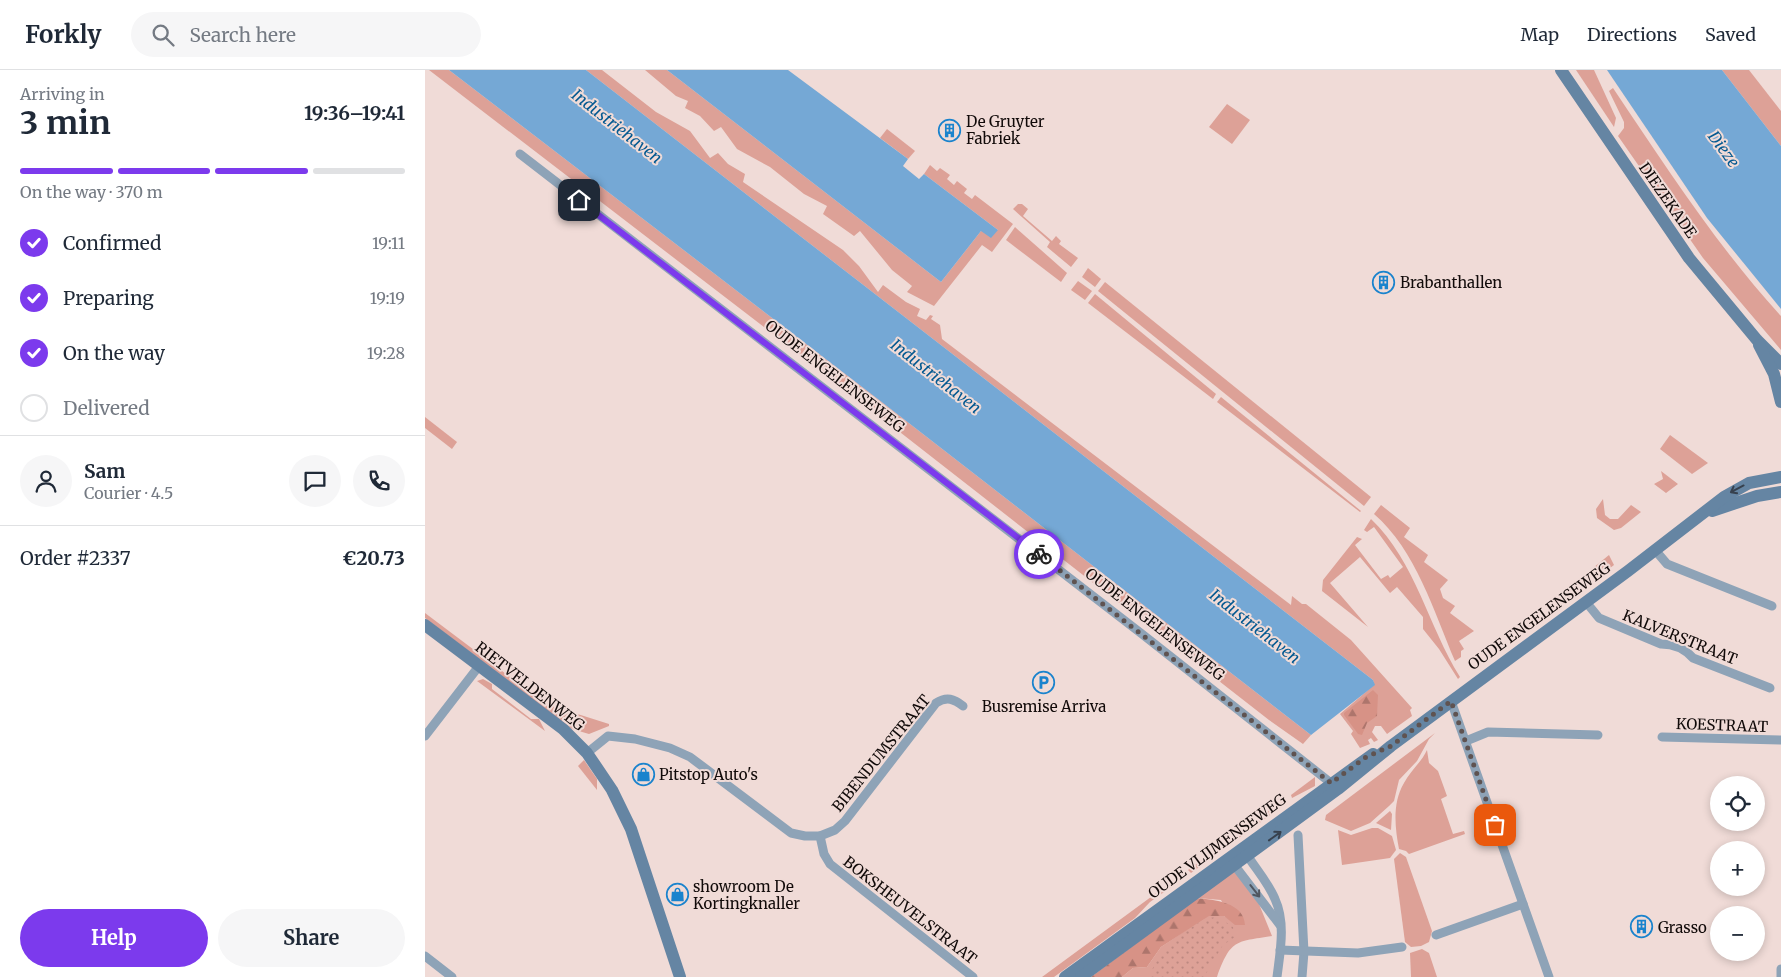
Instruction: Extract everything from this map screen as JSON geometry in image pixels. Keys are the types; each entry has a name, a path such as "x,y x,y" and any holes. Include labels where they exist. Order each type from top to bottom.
{"street":[{"name":"DIEZEKADE","path":"1561,70 1684,251 1757,340 1781,364"},
{"name":"OUDE ENGELENSEWEG","path":"520,154 1142,634 1335,786 1738,488 1755,481 1781,477"},
{"name":"DIEZEKADE","path":"1757,340 1774,374 1781,402"},
{"name":"OUDE ENGELENSEWEG","path":"1700,516 1749,498 1781,492"},
{"path":"1655,550 1667,564 1771,606"},
{"name":"KALVERSTRAAT","path":"1586,602 1599,618 1661,644 1688,652 1693,658 1770,688"},
{"name":"RIETVELDENWEG","path":"425,625 563,729 587,753 612,790 631,829 680,977"},
{"path":"425,736 479,666"},
{"name":"BIBENDUMSTRAAT","path":"820,836 835,830 845,821 936,703 942,699 949,698 963,706"},
{"path":"1451,701 1549,977"},
{"path":"1466,741 1488,732 1599,735"},
{"path":"587,753 609,736 635,739 670,748 690,757 791,833 805,836 820,836"},
{"name":"KOESTRAAT","path":"1661,737 1781,740"},
{"name":"OUDE VLIJMENSEWEG","path":"1065,977 1335,786"},
{"path":"1298,835 1304,952 1302,977"},
{"name":"BOKSHEUVELSTRAAT","path":"820,836 824,854 829,864 973,977"},
{"path":"1244,852 1275,899 1280,914 1280,950 1277,977"},
{"name":"OUDE VLIJMENSEWEG","path":"1081,977 1231,861"},
{"path":"1231,861 1280,925"},
{"path":"1436,936 1523,904"},
{"path":"1280,950 1358,954 1402,947"},
{"path":"425,956 452,977"},
{"path":"1781,969 1781,977"}],"shaded area":[{"path":"429,70 449,70 1311,735 1303,744 1269,720 837,383"},
{"path":"586,70 602,70 656,112 690,131 710,158 718,153 728,164 745,174 743,182 843,250 859,266 878,292 883,285 906,302 920,309 917,316 926,320 930,315 933,316 931,319 940,325 942,339 1291,605 1292,596 1302,604 1306,604 1351,640 1412,708 1410,710 1412,716 1387,734 1381,726 1375,726 1372,732 1378,740 1374,742 1371,738 1368,740 1370,744 1360,748 1351,734 1353,731 1340,714 1374,685 1373,680"},
{"path":"645,70 667,70 941,282 981,231 998,230 924,174 930,165 937,171 940,168 950,175 947,179 954,185 957,181 967,189 964,193 972,199 975,195 1013,224 992,252 982,245 934,306 907,292 912,286 892,270 860,231 854,236 823,214 827,206 804,194 770,167 737,149 721,127 714,131 700,116 685,108 688,101 676,96"},
{"path":"1576,70 1594,70 1616,118 1614,127"},
{"path":"1722,70 1749,70 1781,111 1781,146"},
{"path":"1613,88 1714,234 1781,316 1781,350 1703,258 1618,136 1624,128 1624,122 1609,91"},
{"path":"1227,104 1250,120 1232,144 1209,127"},
{"path":"887,129 915,151 908,159 880,138"},
{"path":"1018,204 1022,204 1028,209 1023,216 1052,241 1056,236 1061,241 1059,244 1078,258 1071,267 1047,247 1050,242 1013,209"},
{"path":"1015,227 1067,273 1061,282 1006,240"},
{"path":"1088,268 1101,279 1095,287 1082,277"},
{"path":"1078,281 1092,291 1085,300 1071,290"},
{"path":"1105,282 1371,497 1364,506 1098,291"},
{"path":"1095,294 1216,394 1213,399 1088,303"},
{"path":"1221,397 1361,511 1217,402"},
{"path":"425,417 457,442 452,449 425,428"},
{"path":"1670,435 1708,463 1692,474 1660,449"},
{"path":"1661,471 1678,484 1666,493 1654,484 1663,479"},
{"path":"1603,499 1605,515 1610,519 1618,519 1631,505 1641,512 1621,528 1614,530 1597,518 1596,509"},
{"path":"1381,505 1410,528 1404,537 1428,555 1424,562 1448,580 1440,589 1443,598 1455,606 1450,613 1474,631 1459,641 1464,649 1461,651 1461,657 1455,661 1413,563 1389,529 1374,514"},
{"path":"1371,519 1386,536 1410,574 1460,677 1458,679 1439,649 1423,629 1423,617 1397,587 1390,593 1360,557 1330,583 1368,627 1322,591 1323,580 1357,537 1362,539 1355,545 1381,579 1388,575 1390,578 1403,567 1374,527 1367,532 1364,530"},
{"path":"1609,555 1614,565 1594,580 1588,572"},
{"path":"425,613 546,704 609,724 609,726 589,734 572,729 425,618"},
{"path":"483,679 492,684 492,689 531,719 539,719 545,731 477,681"},
{"path":"1435,733 1429,739 1417,761 1399,780 1394,801 1370,823 1351,831 1325,820 1326,815"},
{"path":"1427,750 1429,763 1438,771 1447,796 1441,799 1453,834 1464,831 1465,834 1409,854 1399,849 1396,833 1396,807 1404,783"},
{"path":"584,760 597,779 597,790 578,766"},
{"path":"1315,777 1315,786 1292,798 1291,795"},
{"path":"1282,801 1283,804 1280,808 1191,873 1188,870"},
{"path":"1390,811 1392,814 1391,830 1376,823"},
{"path":"1372,828 1378,828 1392,836 1396,850 1390,858 1342,865 1338,830 1351,835"},
{"path":"1400,853 1406,857 1432,931 1429,942 1421,946 1411,947 1405,942 1394,859"},
{"path":"1231,872 1235,872 1259,904 1272,936 1236,945 1226,955 1217,977 1122,977 1133,968 1147,967 1161,947 1209,915 1224,916 1231,920 1221,900 1197,898"},
{"path":"1170,883 1174,885 1150,902 1135,918 1054,977 1042,977"},
{"path":"1218,917 1233,927 1235,937 1223,945 1204,977 1150,977 1152,969 1163,953 1180,937 1205,919"},
{"path":"1422,949 1429,953 1437,977 1411,977 1410,953"}],"green space":[{"path":"1373,690 1378,695 1377,716 1367,723 1362,735 1358,734 1344,713"},
{"path":"1197,898 1219,901 1234,907 1243,917 1245,925 1235,925 1224,916 1209,916 1161,947 1147,967 1133,968 1122,977 1091,977"}],"water":[{"name":"Industriehaven","path":"449,70 586,70 1373,680 1375,685 1311,735"},
{"path":"667,70 788,70 908,159 903,166 919,179 924,174 998,230 991,238 981,231 941,282"},
{"name":"Dieze","path":"1607,70 1722,70 1781,146 1781,309 1707,218"}],"way so far":[{"path":"1039,554 1331,783 1366,757 1391,746 1451,701 1495,825"}],"place":[{"name":"De Gruyter Fabriek","path":"950,130"},
{"name":"Brabanthallen","path":"1384,282"},
{"name":"Busremise Arriva","path":"1044,683"},
{"name":"Pitstop Auto's","path":"643,774"},
{"name":"showroom De Kortingknaller","path":"677,895"},
{"name":"Grasso","path":"1642,927"}],"route":[{"path":"579,200 1039,554"}]}
